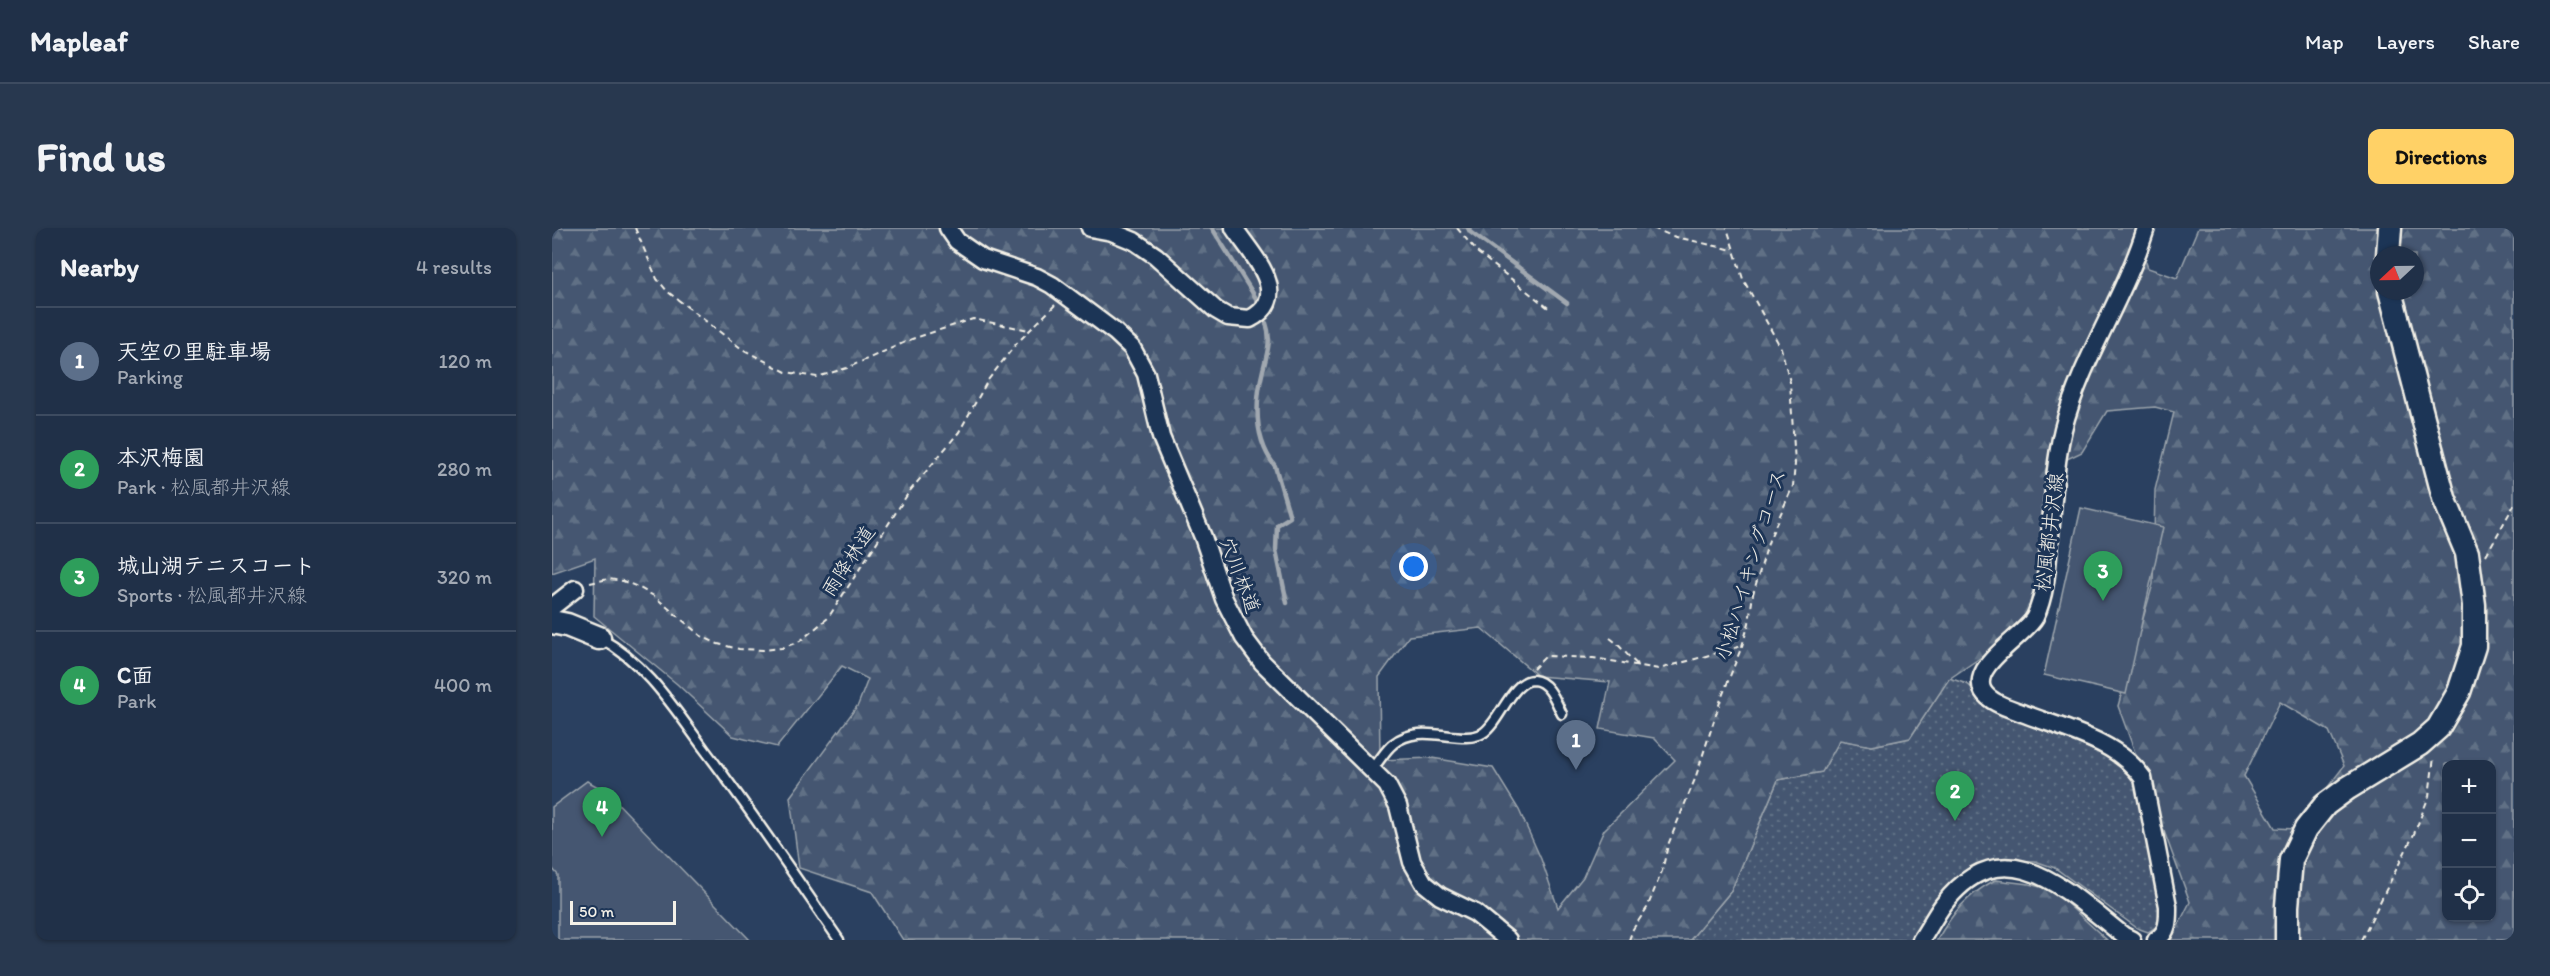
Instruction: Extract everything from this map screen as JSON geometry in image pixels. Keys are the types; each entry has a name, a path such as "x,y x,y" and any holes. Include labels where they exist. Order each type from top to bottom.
{"street":[{"name":"穴川林道","path":"948,228 957,241 983,259 1037,277 1066,295 1132,348 1149,383 1161,437 1203,537 1224,599 1244,638 1262,662 1387,785 1398,806 1408,851 1424,883 1440,896 1475,913 1508,940"},
{"path":"1090,228 1112,232 1134,241 1156,256 1216,310 1239,320 1250,319 1265,308 1269,299 1269,281 1234,228"},
{"name":"松風都井沢線","path":"2146,228 2086,367 2063,429 2046,575 2035,617 1984,669 1981,681 1982,690 1991,699 2106,746 2123,755 2143,778 2168,906 2168,924 2163,936 2156,940"},
{"path":"2389,246 2390,228"},
{"path":"2287,940 2291,860 2306,829 2325,805 2348,788 2420,744 2438,728 2459,692 2474,646 2472,577 2467,553 2444,498 2392,300"},
{"path":"552,608 575,589"},
{"path":"552,622 567,625 599,638"},
{"path":"1922,940 1943,905 1969,879 1998,868 2014,866 2046,877 2132,940"}],"lane":[{"path":"599,638 631,659 666,697 754,815 839,940"},
{"path":"1372,769 1392,744 1403,738 1429,733 1472,736 1483,732 1494,722 1517,688 1525,682 1533,680 1544,685 1551,692 1562,714"}],"path":[{"path":"635,228 657,279 668,292 742,348 786,372 817,377 847,368 912,339 973,319 1029,330"},
{"path":"1457,228 1478,253 1551,310"},
{"path":"1653,228 1671,236 1733,250"},
{"name":"小松ハイキングコース","path":"1629,940 1632,929 1647,908 1658,884 1668,845 1695,779 1721,699 1742,646 1768,540 1793,486 1796,464 1790,382 1781,348 1743,279 1727,228"},
{"name":"雨降林道","path":"575,589 608,579 622,581 654,596 701,636 718,644 739,649 782,648 800,641 828,618 909,492 958,432 988,380 1029,330 1066,295"},
{"path":"1610,638 1619,644 1627,656 1640,667"},
{"path":"1533,680 1533,668 1545,656 1593,658 1659,669 1742,646"},
{"path":"2361,940 2430,796 2438,728"}],"green space":[{"path":"552,228 2138,228 2137,237 2148,268 2177,278 2198,228 2514,228 2514,940 2171,940 2190,902 2118,706 2153,584 2155,490 2174,412 2155,407 2107,411 2082,452 2046,469 2038,568 2026,621 2002,643 1949,679 1910,738 1872,746 1840,740 1822,772 1778,780 1731,891 1690,940 903,940 872,892 799,868 790,797 858,705 868,679 842,666 777,747 733,736 677,684 594,616 595,558 552,573","holes":["1481,628 1538,676 1610,682 1600,729 1654,738 1675,760 1604,830 1583,877 1558,908 1541,859 1519,810 1493,768 1432,758 1380,760 1379,677 1409,636","2280,702 2329,731 2344,766 2296,829 2275,828 2244,776"]},
{"path":"2081,508 2163,527 2126,694 2044,675"},
{"path":"1949,678 1967,684 1991,703 2125,765 2139,783 2163,922 2148,932 2137,928 2055,868 2035,861 1998,860 1979,865 1958,877 1947,887 1914,940 1690,940 1731,891 1778,780 1821,772 1840,740 1872,746 1910,738"},
{"path":"587,781 606,791 750,940 558,940 558,875 552,868 552,807"},
{"path":"1995,880 2029,884 2052,890 2107,940 1937,940 1962,905 1976,892"}],"waterway":[{"path":"1212,228 1259,303"},
{"path":"1468,228 1470,232 1567,303"},
{"path":"1266,323 1269,341 1260,382 1258,420 1263,444 1275,466 1290,517 1277,525 1276,550 1287,603"}],"place":[{"name":"城山湖テニスコート","path":"2103,601"},
{"name":"天空の里駐車場","path":"1576,770"},
{"name":"本沢梅園","path":"1955,821"},
{"name":"C面","path":"602,837"}]}
